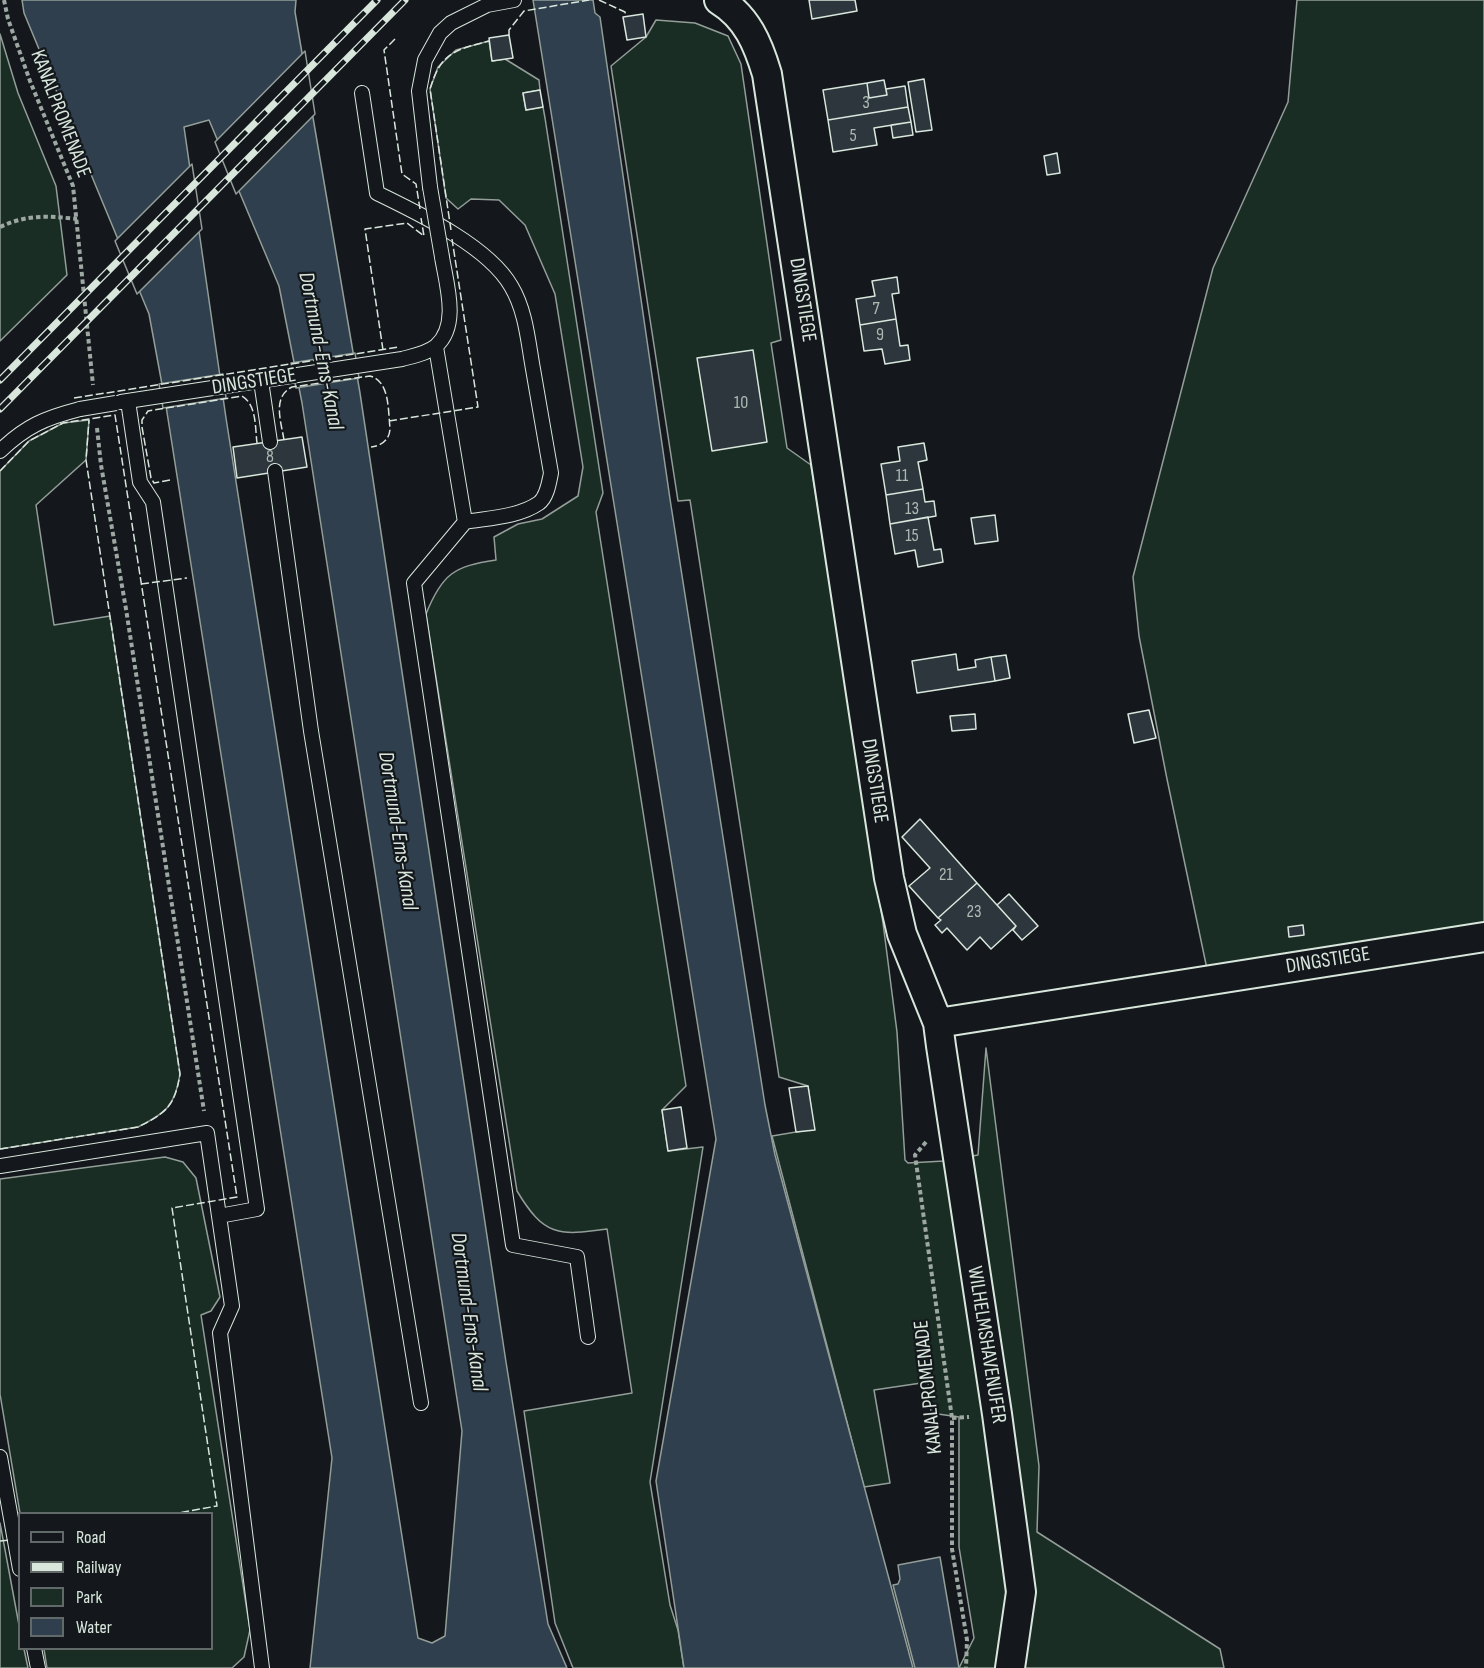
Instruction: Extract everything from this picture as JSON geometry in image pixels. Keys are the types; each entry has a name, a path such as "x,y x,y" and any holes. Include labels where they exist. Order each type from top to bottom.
{"street":[{"name":"DINGSTIEGE","path":"719,0 746,24 758,45 767,74 889,878 902,934 938,1023 1484,937"},
{"name":"WILHELMSHAVENUFER","path":"938,1023 1021,1592 1010,1668"}],"lane":[{"path":"465,522 436,346 445,335 449,321 419,91 425,60 440,33 451,23 487,5 514,0"},
{"path":"362,93 377,193 416,212 490,260 511,285 524,316 551,473 548,488 540,503 516,513 465,522 414,583 513,1245 577,1257 588,1337"},
{"name":"DINGSTIEGE","path":"0,451 24,430 49,417 80,409 410,357 436,346"},
{"path":"261,381 270,442"},
{"path":"122,402 140,482 153,502 157,524 256,1209 219,1216"},
{"path":"274,471 311,730 421,1403"},
{"path":"0,1166 207,1133 232,1306 220,1333 262,1668"},
{"path":"0,1457 18,1558"},
{"path":"34,1650 38,1668"}],"path":[{"name":"KANALPROMENADE","path":"4,0 8,19 30,81 73,186 94,394"},
{"path":"0,227 42,215 77,219"},
{"path":"96,418 101,465 126,609 207,1133"},
{"name":"KANALPROMENADE","path":"917,1176 951,1418 951,1550 967,1640 966,1668"}],"green space":[{"path":"1297,0 1484,0 1484,924 1207,969 1139,636 1133,577 1213,268 1288,102"},
{"path":"656,20 695,23 728,36 741,64 781,340 771,343 787,448 811,465 883,923 897,1032 905,1160 908,1163 944,1161 978,1155 986,1048 1039,1466 1037,1532 1220,1649 1224,1668 959,1668 974,1638 959,1547 959,1417 931,1413 928,1382 874,1390 890,1483 864,1487 772,1136 814,1129 808,1086 779,1077 690,500 678,501 611,66 646,37"},
{"path":"0,34 18,93 56,186 67,275 0,341"},
{"path":"489,41 492,61 505,59 539,80 540,90 523,93 526,110 543,107 545,118 603,493 596,512 686,1086 662,1110 668,1151 703,1147 650,1482 670,1605 678,1630 684,1668 573,1668 555,1623 524,1411 632,1393 607,1229 576,1232 554,1230 544,1225 536,1217 517,1191 426,614 438,590 451,574 470,565 496,560 494,537 518,524 542,519 578,496 583,467 555,294 525,225 499,200 471,199 458,209 446,198 430,89 438,67 456,50"},
{"path":"89,420 86,460 36,505 54,625 110,616 180,1074 175,1094 168,1107 138,1127 0,1149 0,471 29,441 63,423"},
{"path":"165,1157 183,1162 196,1178 220,1297 211,1311 201,1315 250,1630 244,1657 232,1668 47,1668 44,1650 213,1650 213,1512 20,1512 0,1394 0,1179"},
{"path":"0,1523 18,1620 18,1650 24,1650 28,1668 0,1668"}],"water":[{"name":"Dortmund-Ems-Kanal","path":"22,0 296,0 295,12 360,393 506,1362 548,1624 567,1668 310,1668 332,1458 166,406 149,314 24,13","holes":["209,120 279,286 302,403 462,1431 445,1636 432,1643 418,1638 226,418 184,127"]},
{"path":"533,0 593,0 595,13 600,17 670,499 765,1105 775,1155 913,1668 684,1668 656,1481 716,1139"},
{"path":"940,1557 959,1668 915,1668 893,1585 898,1584 900,1579 898,1565"}],"pier":[{"path":"305,51 315,114 236,194 215,142"},
{"path":"192,164 202,229 137,294 115,241"},
{"path":"355,353 359,378 296,388 291,363"},
{"path":"223,374 226,398 163,408 159,384"}],"building":[{"path":"809,0 855,0 857,11 812,19"},
{"path":"643,14 646,37 627,40 623,17"},
{"path":"509,35 513,58 492,61 489,38"},
{"path":"924,79 932,130 916,132 908,82"},
{"path":"884,80 887,95 869,98 867,83"},
{"path":"867,83 869,98 887,95 886,89 905,86 908,107 828,120 823,90"},
{"path":"540,90 543,107 526,110 523,93"},
{"path":"908,107 911,122 874,128 877,145 833,152 828,120"},
{"path":"911,122 913,135 893,138 891,125"},
{"path":"1057,153 1060,173 1047,175 1044,156"},
{"path":"897,277 899,293 892,294 896,319 860,325 856,299 875,296 872,281"},
{"path":"896,319 900,346 908,345 910,360 885,364 882,349 864,351 860,325"},
{"path":"753,350 767,442 712,451 697,358"},
{"path":"302,437 307,467 237,478 233,447"},
{"path":"924,443 927,460 918,462 923,489 886,495 881,464 900,461 898,447"},
{"path":"923,489 925,502 934,501 936,516 890,524 886,495"},
{"path":"995,515 998,541 975,544 971,518"},
{"path":"928,517 934,550 941,549 943,562 918,567 915,550 895,554 890,524"},
{"path":"956,654 958,670 976,667 975,660 991,657 995,681 917,693 912,661"},
{"path":"1006,655 1010,678 995,681 991,657"},
{"path":"1149,710 1156,738 1134,743 1128,714"},
{"path":"975,714 976,729 952,731 950,716"},
{"path":"920,819 977,883 938,918 909,886 930,868 902,837"},
{"path":"977,883 1016,926 991,949 980,937 967,950 947,928 942,933 935,925 941,920 938,918"},
{"path":"1009,894 1038,926 1022,940 1013,930 1016,926 997,905"},
{"path":"1303,925 1304,935 1289,937 1288,927"},
{"path":"808,1086 815,1130 796,1132 789,1088"},
{"path":"681,1107 687,1148 668,1151 662,1110"}],"railway":[{"path":"0,380 377,0"},
{"path":"0,409 405,0"}],"fence":[{"path":"509,35 509,30 524,11 589,0"},
{"path":"599,0 625,12 626,16"},
{"path":"395,39 384,50 402,174 416,184 420,209"},
{"path":"451,230 430,89 439,67 451,54 489,41"},
{"path":"383,350 365,229 407,223 424,236 421,218"},
{"path":"389,421 478,407 452,239"},
{"path":"74,398 399,347"},
{"path":"284,440 279,410 286,391 292,387 370,376 377,379 385,390 390,428 385,441 371,447"},
{"path":"170,480 154,483 151,478 142,427 142,420 148,411 242,396 253,411 257,443"},
{"path":"0,471 29,441 63,423 115,415 237,1197 172,1208 217,1506 183,1512"},
{"path":"0,1149 138,1127 168,1107 175,1094 180,1074 86,460 89,420"},
{"path":"141,584 187,578"},
{"path":"0,1541 11,1540"}]}
